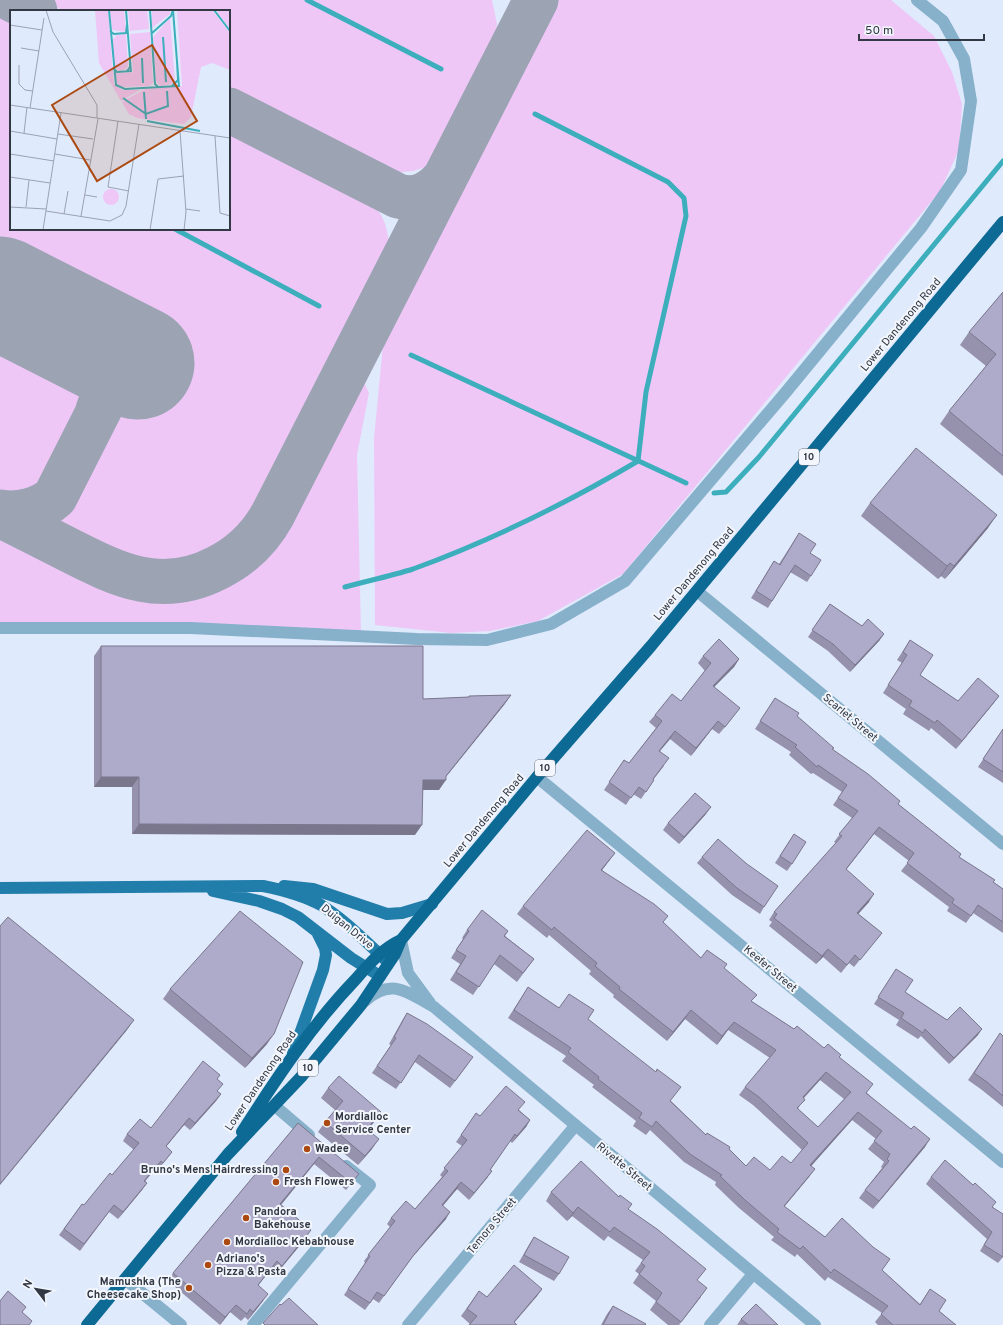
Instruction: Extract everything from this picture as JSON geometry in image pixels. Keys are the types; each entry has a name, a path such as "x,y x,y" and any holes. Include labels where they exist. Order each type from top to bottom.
{"highway":[{"name":"Lower Dandenong Road","path":"87,1325 228,1154 275,1106 361,1005 389,963 401,940 537,777 696,591 1002,224"},
{"name":"Lower Dandenong Road","path":"228,1154 293,1054 339,996 379,954 401,940"}],"main road":[{"path":"263,886 290,886 313,889 387,914 402,913 432,904"},
{"name":"Duigan Drive","path":"0,888 263,886 290,892 320,904 360,936 389,963"},
{"name":"Duigan Drive","path":"197,887 259,901 282,909 298,917 351,958 380,976"},
{"path":"293,1054 310,1008 326,955 325,948 317,932"}],"street":[{"path":"0,628 191,628 417,639 487,640 551,624 625,581 786,392 921,228 961,170 971,101 964,59 942,21 916,0"},
{"name":"Scarlet Street","path":"696,591 1003,844"},
{"name":"Keefer Street","path":"537,777 1003,1162"},
{"name":"Rivette Street","path":"401,940 408,973 434,1007 815,1325"},
{"name":"Rivette Street","path":"361,1005 379,990 397,988 434,1007"},
{"path":"275,1106 318,1142"},
{"name":"Temora Street","path":"408,1325 575,1126"},
{"path":"253,1325 370,1186 335,1156"},
{"path":"710,1325 753,1274"},
{"path":"125,1279 181,1325"}],"shaded area":[{"path":"43,0 492,0 497,24 495,37 476,91 441,155 429,166 413,171 393,173 371,168 230,96 230,10 62,10"},
{"path":"552,0 891,0 934,36 952,72 962,104 959,150 940,191 623,574 538,621 490,631 451,633 375,625 374,438 385,324"},
{"path":"0,8 10,13 10,230 230,230 230,126 360,192 369,199 382,216 386,225 389,245 385,267 260,507 248,523 219,548 202,557 185,563 166,566 147,565 127,561 91,546 55,528 149,343 0,267"},
{"path":"0,320 34,337 55,351 72,368 79,379 82,390 82,404 79,419 74,435 60,464 43,484 33,490 11,497 0,497"},
{"path":"363,380 369,393 357,455 361,632 112,623 0,622 0,530 85,574 114,586 134,591 154,594 174,594 214,585 233,576 264,550 278,532 290,513"}],"building":[{"path":"1003,292 1003,456 949,411 996,354 969,332"},
{"path":"916,448 997,515 954,566 950,563 947,566 870,503"},
{"path":"799,533 816,544 810,553 821,560 811,576 795,565 772,601 756,591 774,561 780,565"},
{"path":"830,604 862,626 868,619 884,634 855,665 833,644 812,630"},
{"path":"719,639 739,659 713,686 740,708 725,727 718,721 696,748 675,731 659,751 669,758 653,779 654,780 646,792 639,787 631,798 609,782 624,760 629,763 662,721 655,715 672,694 681,701 711,663 703,656"},
{"path":"910,640 933,655 920,675 958,701 978,678 999,696 962,741 937,720 935,723 909,706 912,701 888,685 907,655 903,652"},
{"path":"101,646 423,646 423,699 511,695 446,776 446,780 423,780 422,825 139,824 139,777 101,777"},
{"path":"775,698 799,713 797,716 834,748 832,749 868,774 900,801 898,804 961,854 959,857 995,880 993,882 1003,889 1003,922 978,905 971,916 952,903 954,899 907,863 914,853 879,827 846,869 874,894 857,913 882,933 860,960 855,955 847,965 828,949 822,956 774,918 777,914 774,912 842,836 839,834 858,811 838,798 847,785 818,765 817,767 795,747 797,745 760,721"},
{"path":"1003,729 1003,772 983,759"},
{"path":"695,793 711,807 684,837 668,823"},
{"path":"587,830 615,853 601,870 654,904 668,916 663,922 701,958 707,950 727,964 724,968 757,995 751,1001 794,1029 797,1026 824,1048 828,1044 841,1055 839,1057 873,1084 866,1093 911,1129 914,1126 930,1139 879,1201 865,1190 889,1161 887,1159 890,1154 874,1141 882,1131 858,1112 810,1165 815,1169 784,1206 825,1237 842,1218 873,1247 890,1259 882,1270 920,1305 930,1289 946,1300 939,1311 956,1325 893,1325 881,1314 888,1306 834,1269 831,1273 803,1246 800,1249 777,1232 779,1229 745,1200 720,1176 722,1175 690,1154 656,1121 652,1127 639,1118 642,1113 598,1079 599,1077 568,1052 571,1048 514,1010 528,987 559,1008 569,994 594,1010 588,1019 656,1072 657,1069 681,1087 670,1101 706,1135 707,1133 730,1147 729,1149 746,1166 754,1157 770,1170 782,1156 791,1163 808,1143 759,1097 745,1087 776,1050 734,1022 722,1036 691,1010 673,1032 619,989 620,987 595,966 597,963 554,927 552,930 523,906","holes":["826,1072 851,1092 818,1127 797,1108 805,1100 803,1097"]},
{"path":"794,834 806,842 792,864 780,856"},
{"path":"718,839 747,864 778,886 764,907 737,888 702,857"},
{"path":"482,910 508,931 504,936 534,959 523,973 500,955 479,987 456,972 466,956 456,950 469,931 467,930"},
{"path":"240,911 303,962 274,1034 252,1058 170,989"},
{"path":"8,917 134,1020 0,1184 0,926"},
{"path":"896,969 913,980 905,992 947,1020 960,1007 982,1029 954,1058 925,1029 923,1033 901,1018 904,1013 878,997"},
{"path":"407,1013 427,1024 473,1057 455,1081 419,1055 401,1083 377,1066 396,1038 394,1037"},
{"path":"1000,1033 1003,1036 1003,1096 974,1073"},
{"path":"203,1061 220,1075 217,1079 223,1084 217,1091 221,1094 195,1123 189,1118 166,1146 172,1152 163,1163 161,1161 144,1181 147,1183 123,1212 114,1205 84,1244 64,1229 82,1204 84,1205 110,1173 112,1175 139,1143 127,1134 140,1119 151,1128"},
{"path":"339,1076 381,1112 367,1129 379,1139 365,1156 325,1122 343,1101 328,1088"},
{"path":"506,1086 525,1102 518,1110 530,1120 517,1136 515,1134 490,1170 492,1171 474,1193 461,1182 442,1205 450,1212 413,1256 384,1296 377,1292 370,1303 348,1289 370,1256 368,1255 395,1221 391,1218 406,1201 415,1209 448,1171 444,1168 467,1140 461,1135 476,1113 480,1116"},
{"path":"298,1123 359,1174 351,1183 319,1157 280,1204 311,1230 282,1266 277,1261 258,1285 268,1294 253,1312 250,1309 247,1314 236,1305 225,1317 173,1273"},
{"path":"945,1160 973,1185 975,1183 996,1202 992,1207 1003,1214 1003,1257 984,1245 992,1232 931,1177"},
{"path":"581,1161 619,1197 620,1195 632,1204 628,1209 657,1229 706,1269 697,1280 707,1288 681,1322 656,1302 662,1293 639,1274 645,1266 641,1263 650,1252 614,1227 610,1232 578,1207 573,1213 551,1192"},
{"path":"534,1237 569,1257 559,1274 524,1255"},
{"path":"514,1265 542,1289 514,1322 517,1325 469,1325 477,1316 467,1309 479,1291 487,1297"},
{"path":"8,1291 26,1307 22,1312 32,1321 29,1325 0,1325 0,1301"},
{"path":"289,1298 318,1325 265,1325 263,1323 280,1304 281,1305"},
{"path":"756,1304 778,1325 748,1325 741,1319"},
{"path":"613,1306 646,1324 603,1325"}],"waterway":[{"path":"307,0 441,69"},
{"path":"345,587 413,569 472,546 584,492 638,461 646,392 686,216 684,198 668,182 535,114"},
{"path":"714,493 726,492 759,457 1003,161"},
{"path":"177,230 319,306"},
{"path":"411,355 686,483"}],"taxiway":[{"path":"13,0 33,10"},
{"path":"0,515 107,568 124,575 160,582 178,581 197,576 217,568 234,558 249,546 262,531 273,514 536,0"},
{"path":"230,111 398,196 405,198 418,197 435,188 445,178"},
{"path":"1,294 58,324 76,336 91,351 100,367 103,387 98,410"},
{"path":"0,512 22,512 43,505 55,497 126,357"}],"runway":[{"path":"0,293 138,363"}],"place":[{"name":"Mordialloc Service Center","path":"327,1123"},
{"name":"Wadee","path":"307,1149"},
{"name":"Bruno's Mens Hairdressing","path":"286,1170"},
{"name":"Fresh Flowers","path":"276,1182"},
{"name":"Pandora Bakehouse","path":"246,1218"},
{"name":"Mordialloc Kebabhouse","path":"227,1242"},
{"name":"Adriano's Pizza & Pasta","path":"208,1265"},
{"name":"Mamushka (The Cheesecake Shop)","path":"189,1288"}]}
